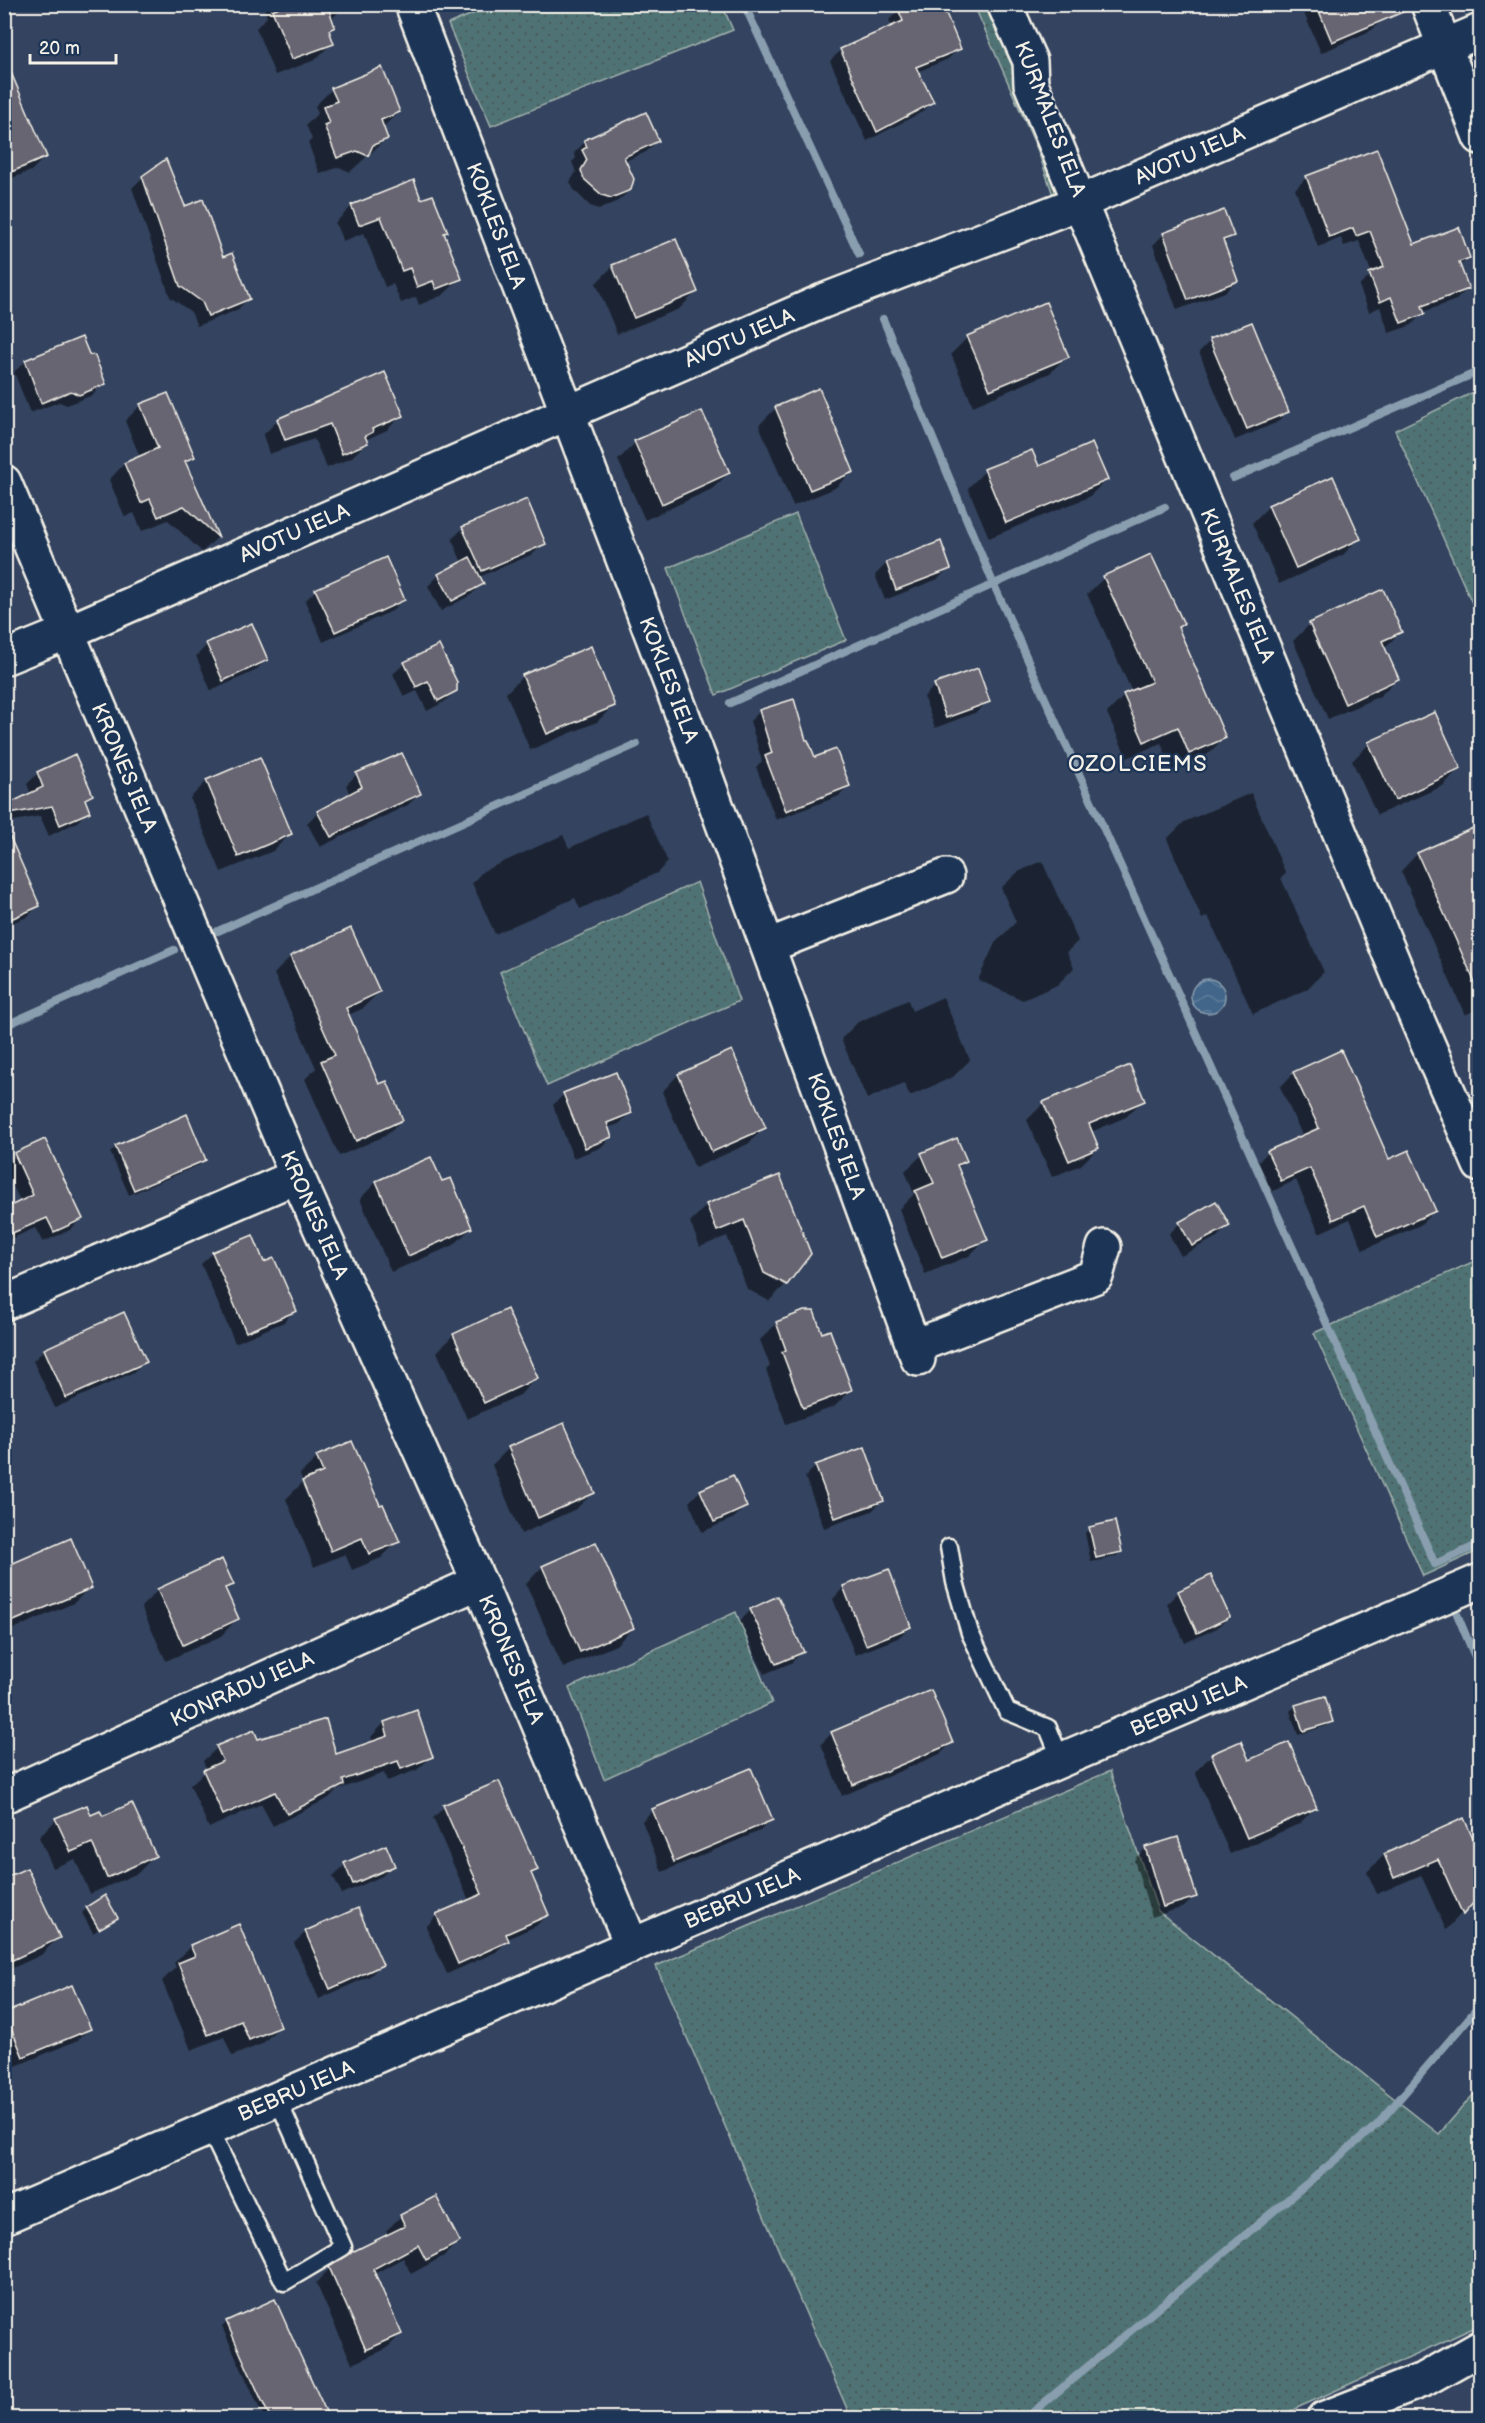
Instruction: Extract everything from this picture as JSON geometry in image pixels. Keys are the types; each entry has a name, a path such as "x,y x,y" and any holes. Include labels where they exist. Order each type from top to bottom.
{"street":[{"name":"KOKLES IELA","path":"412,4 466,150 569,413 768,946 916,1353 1096,1276 1104,1247"},
{"name":"KURMALES IELA","path":"1004,4 1030,61 1032,84 1245,607 1480,1165"},
{"path":"1428,4 1480,137"},
{"name":"AVOTU IELA","path":"4,658 69,632 823,301 1081,202 1480,31"},
{"name":"KRONES IELA","path":"4,482 297,1176 479,1582 632,1946"},
{"path":"768,946 946,876"},
{"path":"4,1303 297,1176"},
{"name":"BEBRU IELA","path":"4,2217 1480,1581"},
{"name":"KONRĀDU IELA","path":"4,1796 479,1582"},
{"path":"1324,2418 1425,2379 1480,2348"}],"lane":[{"path":"949,1547 955,1582 970,1633 1007,1711 1048,1728 1061,1760"},
{"path":"209,2128 284,2282 343,2247 277,2098"}],"green space":[{"path":"495,5 722,5 733,30 491,126 448,24"},
{"path":"974,5 985,5 994,12 1059,183 1054,198 1038,151"},
{"path":"1480,389 1480,621 1395,430"},
{"path":"796,514 846,640 716,695 668,568"},
{"path":"697,882 739,1001 547,1086 500,972"},
{"path":"1477,1260 1480,1267 1480,1550 1423,1576 1314,1333"},
{"path":"736,1612 772,1703 604,1779 569,1688"},
{"path":"1110,1771 1158,1911 1439,2134 1480,2087 1480,2325 1275,2418 851,2418 656,1966"}],"water":[{"path":"1208,979 1220,984 1225,996 1220,1008 1208,1013 1196,1008 1191,996 1196,984"}],"building":[{"path":"287,4 327,4 335,27 329,30 334,44 292,59 272,10"},
{"path":"896,4 942,4 961,49 916,67 934,102 877,132 840,49 903,21"},
{"path":"1316,4 1410,4 1410,9 1332,42"},
{"path":"4,56 47,157 4,175"},
{"path":"382,67 400,112 381,120 388,139 373,145 368,156 357,151 337,158 324,125 329,123 323,107 337,101 331,88"},
{"path":"646,112 659,141 624,157 634,179 631,190 611,198 602,195 584,179 581,170 587,160 582,150 587,147 584,140"},
{"path":"1377,149 1414,244 1459,227 1470,258 1459,262 1469,289 1422,306 1425,314 1401,323 1391,297 1380,302 1369,273 1384,267 1370,231 1356,236 1353,228 1329,237 1306,176"},
{"path":"166,159 185,206 203,199 223,257 232,253 250,299 208,316 202,302 180,286 142,176"},
{"path":"414,180 421,199 433,195 448,232 444,233 462,279 436,289 433,281 417,287 410,268 402,271 381,217 359,225 351,205"},
{"path":"1224,210 1234,236 1223,240 1238,281 1188,300 1163,233"},
{"path":"676,239 698,292 634,318 612,265"},
{"path":"1046,302 1069,357 990,390 967,336"},
{"path":"1252,322 1289,412 1247,429 1209,339"},
{"path":"82,337 89,354 95,356 106,384 79,395 71,391 41,403 25,360"},
{"path":"385,372 404,416 372,429 373,432 365,436 368,443 342,454 330,424 285,440 277,419"},
{"path":"819,388 854,472 810,490 775,407"},
{"path":"168,393 195,457 185,461 219,538 184,506 158,517 150,499 141,503 124,463 158,448 140,404"},
{"path":"702,411 730,473 662,504 634,441"},
{"path":"1092,443 1108,480 1006,523 984,469 1032,450 1039,466"},
{"path":"1333,476 1361,539 1296,568 1268,505"},
{"path":"527,499 546,544 482,571 462,527"},
{"path":"941,541 951,569 896,590 886,562"},
{"path":"1151,554 1184,624 1178,627 1226,738 1189,754 1178,727 1144,742 1123,694 1152,682 1103,576"},
{"path":"386,557 405,600 335,632 315,589"},
{"path":"470,557 484,584 452,601 438,574"},
{"path":"1383,589 1402,632 1382,641 1399,679 1345,704 1309,623"},
{"path":"252,623 268,660 223,681 206,643"},
{"path":"439,645 457,682 457,691 438,701 428,681 416,687 404,662"},
{"path":"591,646 615,706 547,734 522,675"},
{"path":"978,668 990,702 946,718 934,684"},
{"path":"794,699 806,740 815,757 836,749 850,786 786,811 765,756 772,753 759,710"},
{"path":"1435,712 1461,769 1395,800 1368,742"},
{"path":"402,753 421,794 356,823 331,837 317,811 362,787 356,773"},
{"path":"75,754 93,795 85,799 90,812 60,825 52,806 4,815 4,806 43,787 37,772"},
{"path":"260,757 292,834 238,857 206,780"},
{"path":"4,823 40,906 4,922"},
{"path":"1480,825 1480,994 1417,853"},
{"path":"351,928 380,992 346,1008 379,1084 387,1081 403,1120 356,1141 321,1061 335,1055 290,956"},
{"path":"732,1050 766,1128 712,1152 678,1074"},
{"path":"1341,1050 1389,1159 1409,1150 1436,1211 1377,1237 1364,1206 1333,1220 1310,1168 1281,1181 1267,1151 1319,1128 1293,1072"},
{"path":"1130,1065 1145,1101 1089,1124 1099,1148 1069,1161 1043,1102"},
{"path":"616,1072 632,1113 607,1123 612,1137 585,1148 563,1093"},
{"path":"187,1114 206,1160 134,1190 115,1146"},
{"path":"957,1138 967,1161 957,1165 988,1240 942,1258 915,1191 934,1183 921,1153"},
{"path":"45,1139 83,1219 54,1232 47,1218 10,1234 4,1222 4,1209 33,1195 14,1153"},
{"path":"431,1157 442,1181 451,1178 472,1228 408,1256 376,1181"},
{"path":"780,1175 811,1254 787,1285 764,1273 744,1220 717,1231 706,1204"},
{"path":"1216,1201 1230,1226 1192,1246 1179,1222"},
{"path":"253,1235 264,1262 274,1258 297,1311 246,1332 212,1252"},
{"path":"507,1309 538,1378 484,1403 453,1334"},
{"path":"804,1311 814,1311 822,1333 830,1330 852,1390 803,1408 782,1352 786,1350 776,1322"},
{"path":"124,1312 147,1362 66,1398 44,1349"},
{"path":"564,1423 595,1493 538,1518 508,1447"},
{"path":"352,1441 380,1505 383,1504 400,1542 369,1554 362,1538 331,1551 302,1481 323,1472 316,1456"},
{"path":"865,1447 884,1501 835,1518 815,1465"},
{"path":"733,1475 747,1507 714,1522 700,1490"},
{"path":"1115,1521 1122,1552 1096,1558 1089,1527"},
{"path":"71,1538 92,1588 4,1625 4,1567"},
{"path":"596,1542 634,1628 580,1652 542,1566"},
{"path":"222,1559 234,1585 225,1588 239,1619 183,1645 157,1589"},
{"path":"889,1569 911,1627 866,1645 843,1586"},
{"path":"1211,1575 1230,1617 1197,1633 1178,1591"},
{"path":"778,1596 804,1652 776,1664 750,1609"},
{"path":"931,1690 953,1743 853,1785 831,1732"},
{"path":"1325,1696 1333,1722 1303,1731 1295,1705"},
{"path":"417,1710 433,1757 401,1769 398,1761 343,1780 344,1785 287,1814 275,1792 223,1815 203,1770 223,1761 216,1746 254,1730 258,1739 326,1719 336,1754 388,1736 384,1722"},
{"path":"1241,1741 1249,1760 1289,1742 1317,1808 1247,1838 1211,1754"},
{"path":"751,1768 773,1820 674,1862 652,1809"},
{"path":"499,1781 538,1870 531,1873 549,1915 506,1934 509,1941 458,1964 436,1914 482,1894 443,1805"},
{"path":"132,1803 156,1856 107,1878 92,1843 71,1852 55,1818 87,1805 91,1815 100,1811 103,1816"},
{"path":"1464,1818 1480,1855 1480,1895 1463,1915 1438,1859 1394,1878 1384,1854"},
{"path":"1178,1837 1197,1897 1163,1907 1145,1847"},
{"path":"386,1845 395,1866 353,1884 344,1863"},
{"path":"27,1868 60,1938 4,1964 4,1878"},
{"path":"105,1895 118,1918 99,1929 86,1907"},
{"path":"358,1908 383,1965 330,1989 305,1931"},
{"path":"239,1924 281,2027 249,2040 241,2021 208,2035 178,1963 195,1956 190,1945"},
{"path":"72,1985 91,2029 23,2057 5,2013"},
{"path":"436,2196 460,2242 426,2260 418,2245 373,2269 402,2334 366,2350 329,2267 352,2252 405,2226 400,2215"},
{"path":"275,2299 329,2418 270,2418 242,2357 226,2321"}],"waterway":[{"path":"744,4 859,254"},
{"path":"883,319 994,585 1435,1564 1480,1544"},
{"path":"1233,478 1480,371"},
{"path":"730,703 1165,507"},
{"path":"218,931 637,744"},
{"path":"4,1026 174,950"},
{"path":"1457,1614 1480,1669"},
{"path":"1026,2418 1377,2125 1480,2005"}],"district":[{"name":"OZOLCIEMS","path":"1138,764"}]}
